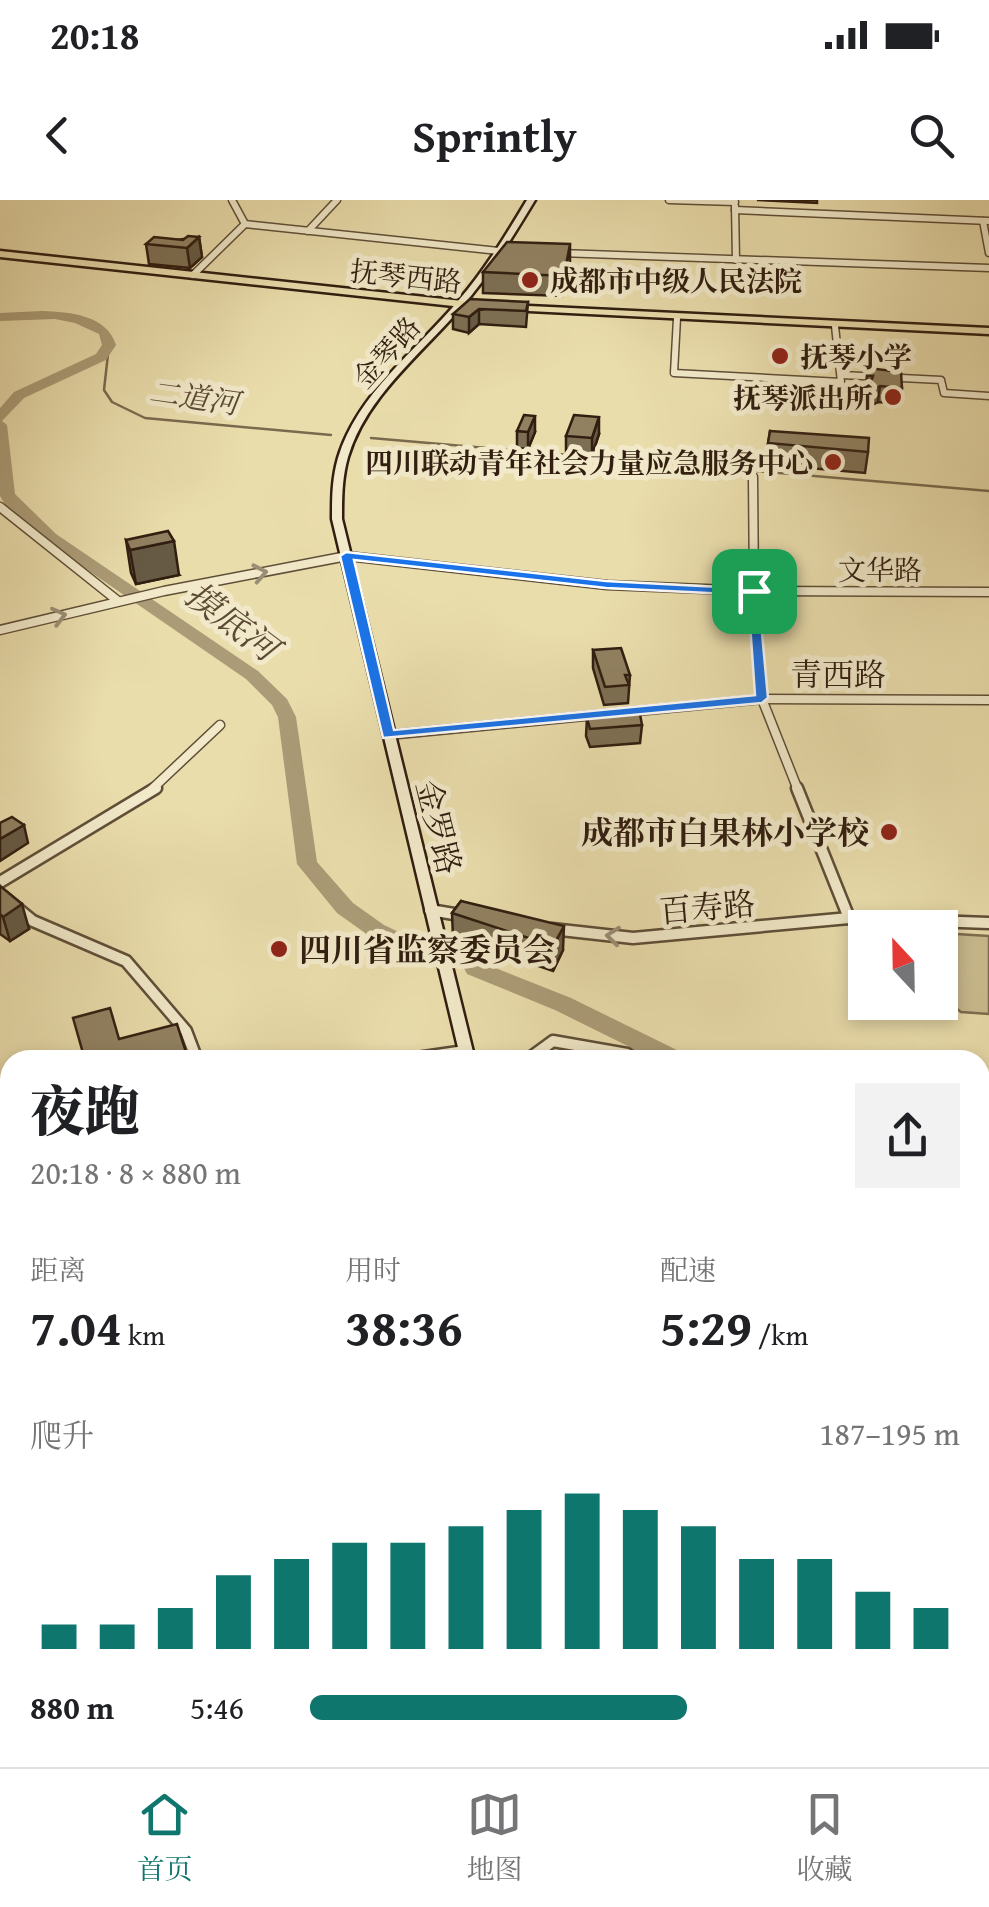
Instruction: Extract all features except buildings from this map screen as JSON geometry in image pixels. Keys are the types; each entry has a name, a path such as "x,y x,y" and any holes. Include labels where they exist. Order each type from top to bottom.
{"main road":[{"name":"抚琴西路","path":"0,257 193,275 458,307 989,334"},
{"name":"抚琴西路","path":"0,257 458,307 989,334"}],"street":[{"path":"232,200 244,224"},
{"path":"308,231 337,200"},
{"name":"金琴路","path":"346,556 334,494 338,470 360,417 391,375 458,307 500,251 531,200"},
{"path":"669,200 986,221 989,252"},
{"path":"735,204 736,260"},
{"path":"244,224 520,252"},
{"path":"193,275 244,224"},
{"path":"559,253 989,268"},
{"path":"677,320 674,373 941,380 944,393 989,396"},
{"path":"835,328 841,379"},
{"path":"753,477 754,591 762,698 848,915"},
{"path":"0,506 118,601"},
{"name":"文华路","path":"0,630 164,591 346,556 606,585 754,591 989,592"},
{"name":"金罗路","path":"346,556 465,1050"},
{"name":"青西路","path":"388,735 762,698 989,700"},
{"path":"0,882 158,786 220,725"},
{"path":"0,894 33,921 126,961 186,1031 193,1050"},
{"path":"430,910 486,918"},
{"name":"百寿路","path":"541,927 633,938 670,937 848,918"},
{"name":"百寿路","path":"958,922 989,923"},
{"path":"541,1050 553,1041 604,1050"}],"shaded area":[{"path":"958,934 989,936 989,1014 961,1012"}],"waterway":[{"name":"二道河","path":"0,317 42,315 80,320 105,332 109,345 101,357 19,395 0,417"},
{"name":"二道河","path":"109,345 104,390 112,402 145,418 331,435"},
{"name":"摸底河","path":"0,425 7,494 13,505 50,537 252,675 280,703 287,717 307,864 345,908 376,930 412,947"},
{"name":"二道河","path":"371,438 989,491"},
{"name":"摸底河","path":"475,968 563,1004 657,1050"}],"place":[{"name":"成都市中级人民法院","path":"530,280"},
{"name":"抚琴小学","path":"780,356"},
{"name":"抚琴派出所","path":"893,397"},
{"name":"四川联动青年社会力量应急服务中心","path":"833,462"},
{"name":"成都市白果林小学校","path":"889,832"},
{"name":"四川省监察委员会","path":"279,949"}],"route":[{"path":"346,556 606,585 754,591 762,698 388,735 346,556"}]}
